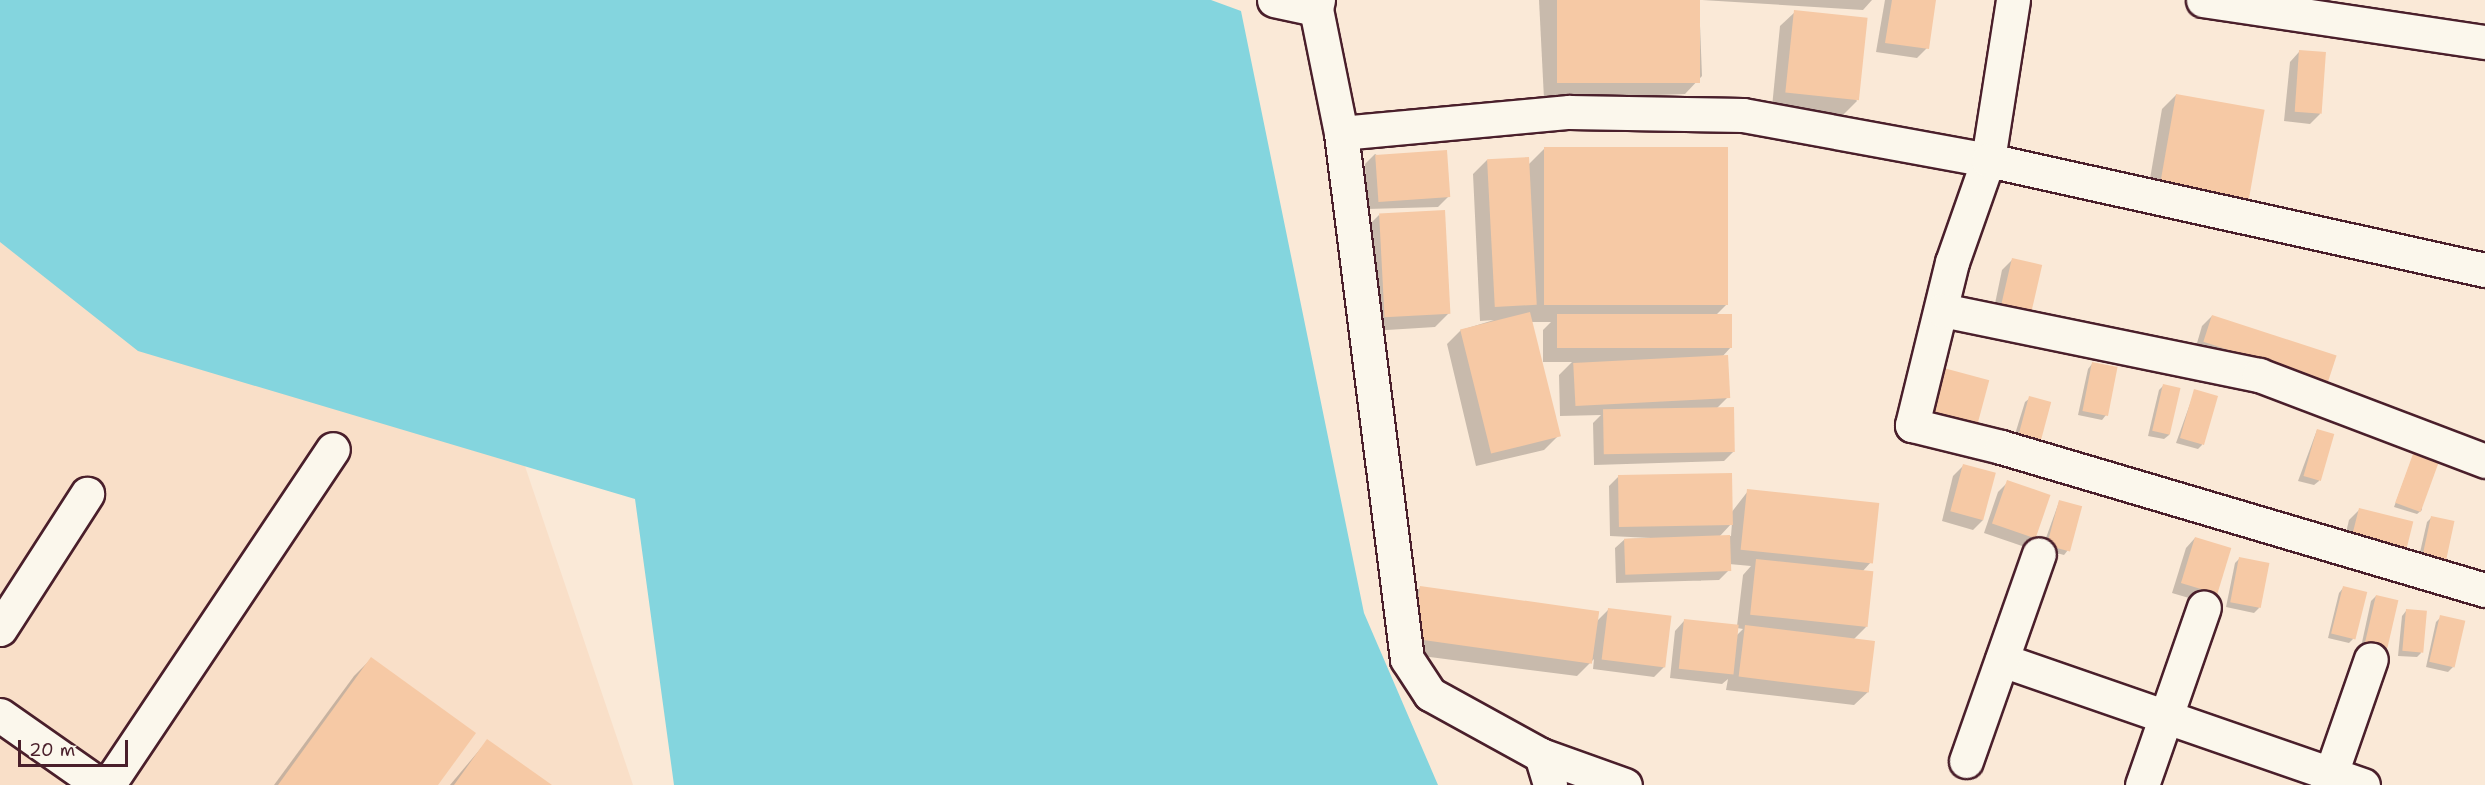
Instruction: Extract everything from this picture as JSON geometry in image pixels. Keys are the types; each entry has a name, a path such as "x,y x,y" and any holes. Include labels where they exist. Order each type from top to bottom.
{"street":[{"path":"1274,0 1317,5 1341,133 1407,659 1430,694 1545,770 1625,785"},
{"path":"2013,0 1988,160 1952,262 1912,424 2001,447 2485,590"},
{"path":"2203,0 2485,42"},
{"path":"1341,133 1569,112 1743,115 1988,160 2485,270"},
{"path":"1942,310 2259,375 2485,461"},
{"path":"108,785 333,449"},
{"path":"0,629 87,494"},
{"path":"1966,761 2039,554"},
{"path":"2142,785 2204,607"},
{"path":"2329,780 2371,659"},
{"path":"2002,660 2329,780 2363,785"},
{"path":"0,715 100,785"}],"shaded area":[{"path":"0,0 367,0 633,785 0,785"}],"water":[{"path":"0,0 1211,0 1241,11 1364,613 1438,785 674,785 635,499 138,351 0,242"}],"building":[{"path":"1557,0 1700,0 1700,83 1557,83"},
{"path":"1892,0 1936,0 1929,49 1885,43"},
{"path":"1794,10 1868,18 1859,100 1785,93"},
{"path":"2299,50 2326,52 2322,114 2295,112"},
{"path":"2176,94 2265,110 2248,204 2159,189"},
{"path":"1544,147 1728,147 1728,305 1544,305"},
{"path":"1447,150 1450,197 1378,202 1375,155"},
{"path":"1529,157 1537,305 1495,307 1487,159"},
{"path":"1445,210 1450,314 1385,317 1379,213"},
{"path":"2012,258 2042,265 2031,316 2000,309"},
{"path":"1530,312 1561,436 1491,454 1460,329"},
{"path":"1557,314 1732,314 1732,348 1557,348"},
{"path":"2212,315 2337,355 2328,382 2203,342"},
{"path":"1728,355 1730,398 1575,406 1573,363"},
{"path":"2092,362 2118,367 2108,416 2082,411"},
{"path":"1940,367 1989,380 1976,428 1927,415"},
{"path":"2163,384 2181,388 2170,435 2152,431"},
{"path":"2194,389 2218,396 2204,445 2180,438"},
{"path":"2029,396 2051,402 2039,448 2017,442"},
{"path":"1734,407 1735,452 1604,454 1603,409"},
{"path":"2317,429 2334,434 2321,481 2303,476"},
{"path":"2413,454 2438,463 2421,512 2395,503"},
{"path":"1963,464 1996,473 1983,520 1950,511"},
{"path":"1732,473 1733,525 1619,527 1618,475"},
{"path":"2007,480 2050,495 2036,538 1992,523"},
{"path":"1747,489 1879,503 1873,564 1741,550"},
{"path":"2059,500 2082,506 2070,552 2047,545"},
{"path":"2359,508 2413,522 2403,561 2349,548"},
{"path":"2431,516 2454,521 2443,575 2420,570"},
{"path":"1730,535 1731,571 1625,575 1624,539"},
{"path":"2195,537 2231,548 2217,594 2181,583"},
{"path":"2239,557 2269,563 2261,608 2230,602"},
{"path":"1756,559 1873,571 1867,627 1750,615"},
{"path":"1420,586 1599,611 1592,664 1413,638"},
{"path":"2343,586 2367,592 2355,640 2331,634"},
{"path":"2376,595 2398,600 2387,648 2365,643"},
{"path":"1608,608 1672,616 1665,667 1602,660"},
{"path":"2406,609 2427,611 2423,653 2402,651"},
{"path":"2440,615 2465,621 2455,668 2429,662"},
{"path":"1684,619 1739,625 1733,674 1679,669"},
{"path":"1745,625 1875,641 1869,693 1739,677"},
{"path":"371,657 476,733 438,785 278,785"},
{"path":"487,739 552,785 454,785"}]}
